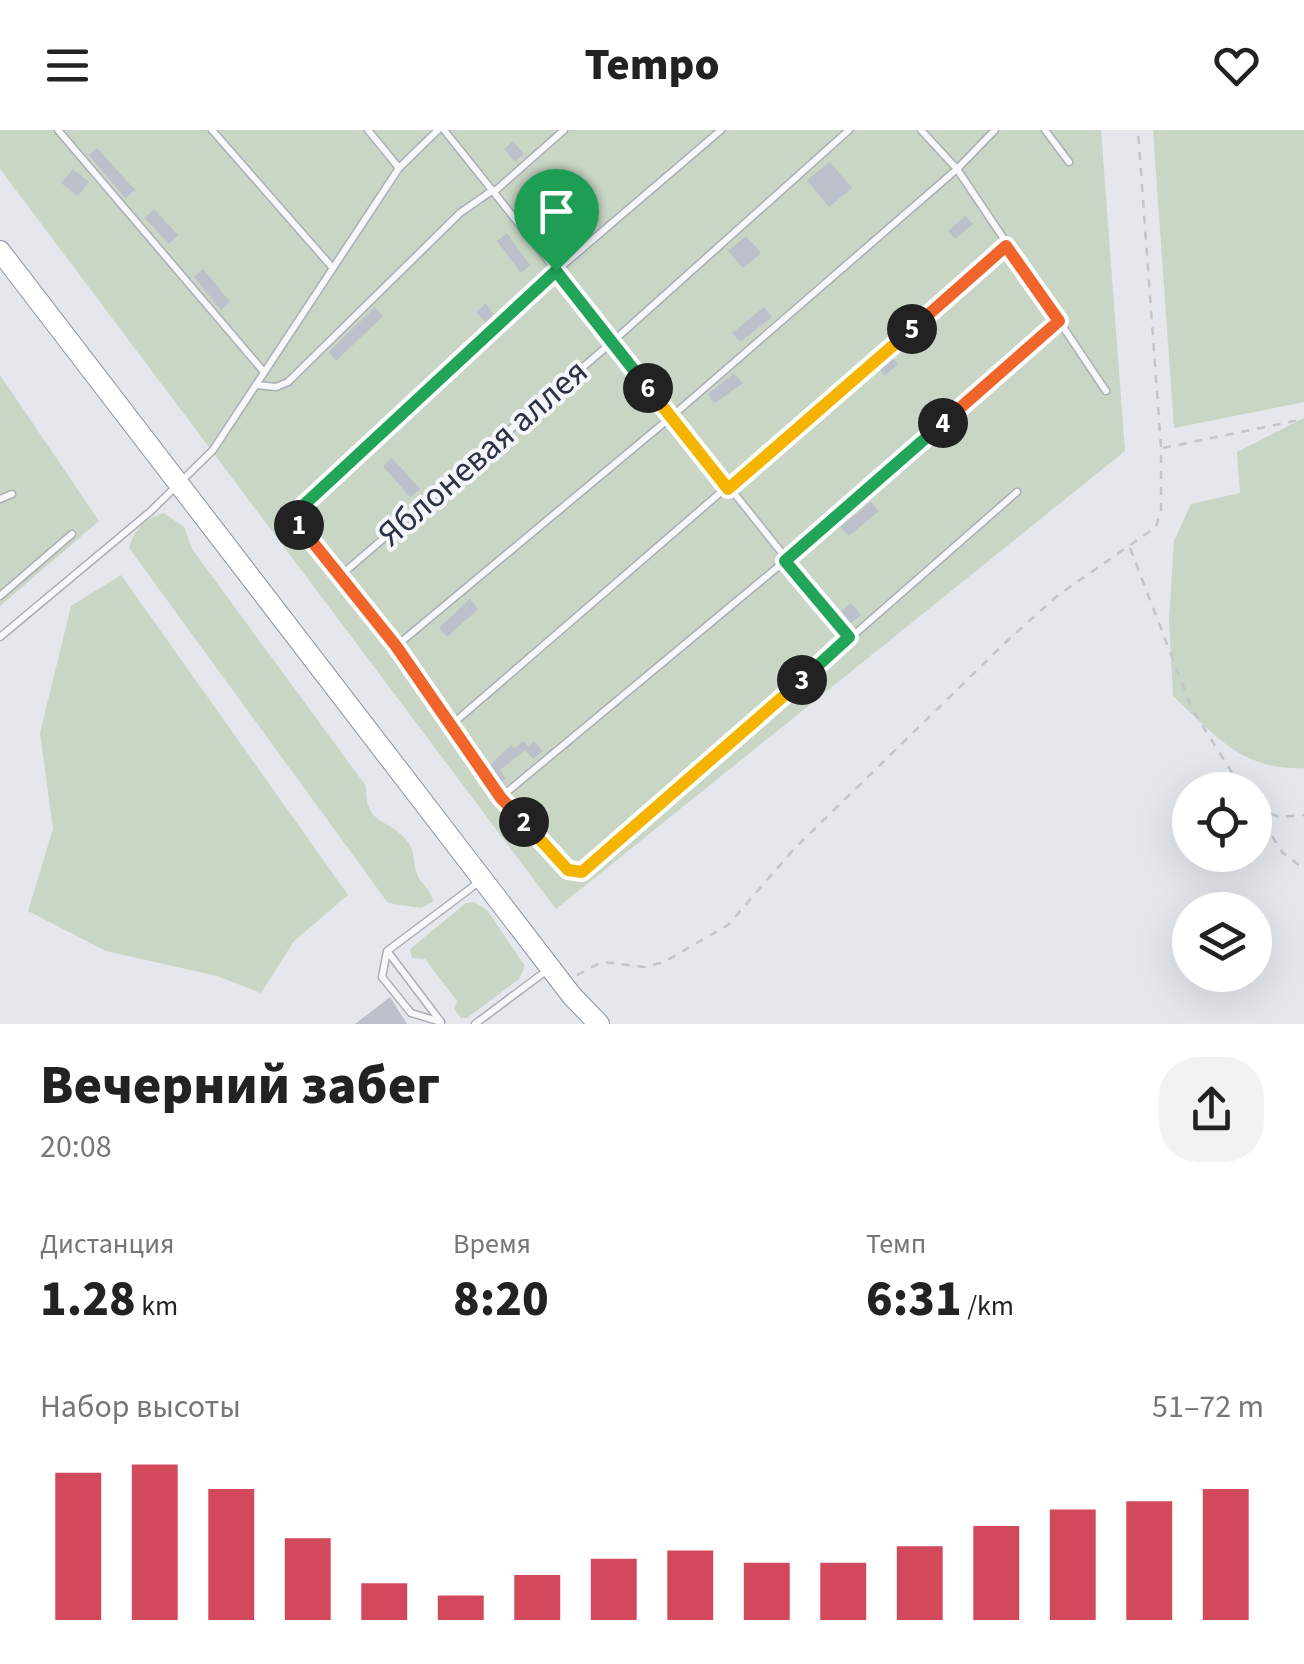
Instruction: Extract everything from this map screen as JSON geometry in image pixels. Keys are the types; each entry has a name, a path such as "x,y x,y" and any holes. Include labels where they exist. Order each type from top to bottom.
{"highway":[{"path":"0,251 562,982 599,1024"},
{"path":"562,982 587,1024"}],"lane":[{"path":"58,130 264,372"},
{"path":"212,130 331,266"},
{"path":"368,130 399,168"},
{"path":"0,637 180,484 213,450 399,168 441,130 494,190 611,344 849,637"},
{"path":"256,385 276,387 288,382 460,214 564,130"},
{"path":"721,130 556,271 292,516 396,646 501,798 568,870 582,872 1017,492"},
{"name":"Яблоневая аллея","path":"340,575 611,344 849,130"},
{"path":"921,130 957,169 1106,391"},
{"path":"396,646 671,417 957,169 995,130"},
{"path":"1045,130 1068,162"},
{"path":"450,726 1006,246"},
{"path":"501,798 785,561 1059,321"},
{"path":"0,499 12,494"},
{"path":"0,596 72,534"},
{"path":"442,1023 411,1013 382,976 387,951 483,879"},
{"path":"387,951 442,1023"},
{"path":"475,1024 562,982"}],"path":[{"path":"562,982 602,962 644,967 664,962 728,924 794,849 1007,641 1057,596 1156,527 1161,510 1161,448 1138,130"},
{"path":"1161,448 1304,419"},
{"path":"1130,546 1192,710 1232,772"},
{"path":"1272,814 1304,814"},
{"path":"1272,836 1282,852 1304,869"}],"green space":[{"path":"0,130 1101,130 1125,451 556,909 0,169"},
{"path":"1153,130 1304,130 1304,402 1174,428"},
{"path":"0,375 99,521 0,606"},
{"path":"1304,418 1304,768 1263,764 1246,757 1217,737 1173,696 1169,621 1174,541 1191,504 1240,493 1237,452"},
{"path":"164,513 184,527 192,549 366,786 374,816 410,845 416,872 433,902 421,908 388,903 129,548 141,525"},
{"path":"121,575 348,895 294,941 261,993 217,976 106,951 28,911 53,829 40,733 71,606"},
{"path":"474,902 487,910 525,966 519,979 467,1018 461,1018 454,1009 457,1001 425,959 412,958 410,949 466,903"}],"building":[{"path":"513,141 524,154 515,162 504,149"},
{"path":"97,148 135,190 125,198 89,155"},
{"path":"830,162 852,188 829,207 807,180"},
{"path":"73,169 89,182 78,196 61,183"},
{"path":"154,209 178,235 169,244 145,218"},
{"path":"965,216 973,224 955,239 948,231"},
{"path":"507,233 530,265 521,273 497,241"},
{"path":"746,236 761,253 743,268 728,251"},
{"path":"203,269 230,302 221,310 194,277"},
{"path":"486,303 495,318 488,325 476,312"},
{"path":"375,307 383,316 336,361 329,352"},
{"path":"764,307 772,317 740,342 732,333"},
{"path":"890,355 898,364 885,376 877,366"},
{"path":"734,373 743,383 715,403 708,394"},
{"path":"392,458 420,489 410,497 383,466"},
{"path":"871,502 879,511 849,536 840,527"},
{"path":"470,599 478,609 447,637 439,628"},
{"path":"851,603 861,615 848,625 839,614"},
{"path":"524,741 528,747 534,741 543,751 533,759 525,750 500,770 506,779 500,783 488,767 511,745 514,748"},
{"path":"390,997 407,1024 355,1024"}],"route":[{"path":"1006,246 1059,321 785,561 849,637 606,856 582,872 568,870 501,798 396,646 292,516 556,271 728,489 1006,246"}]}
